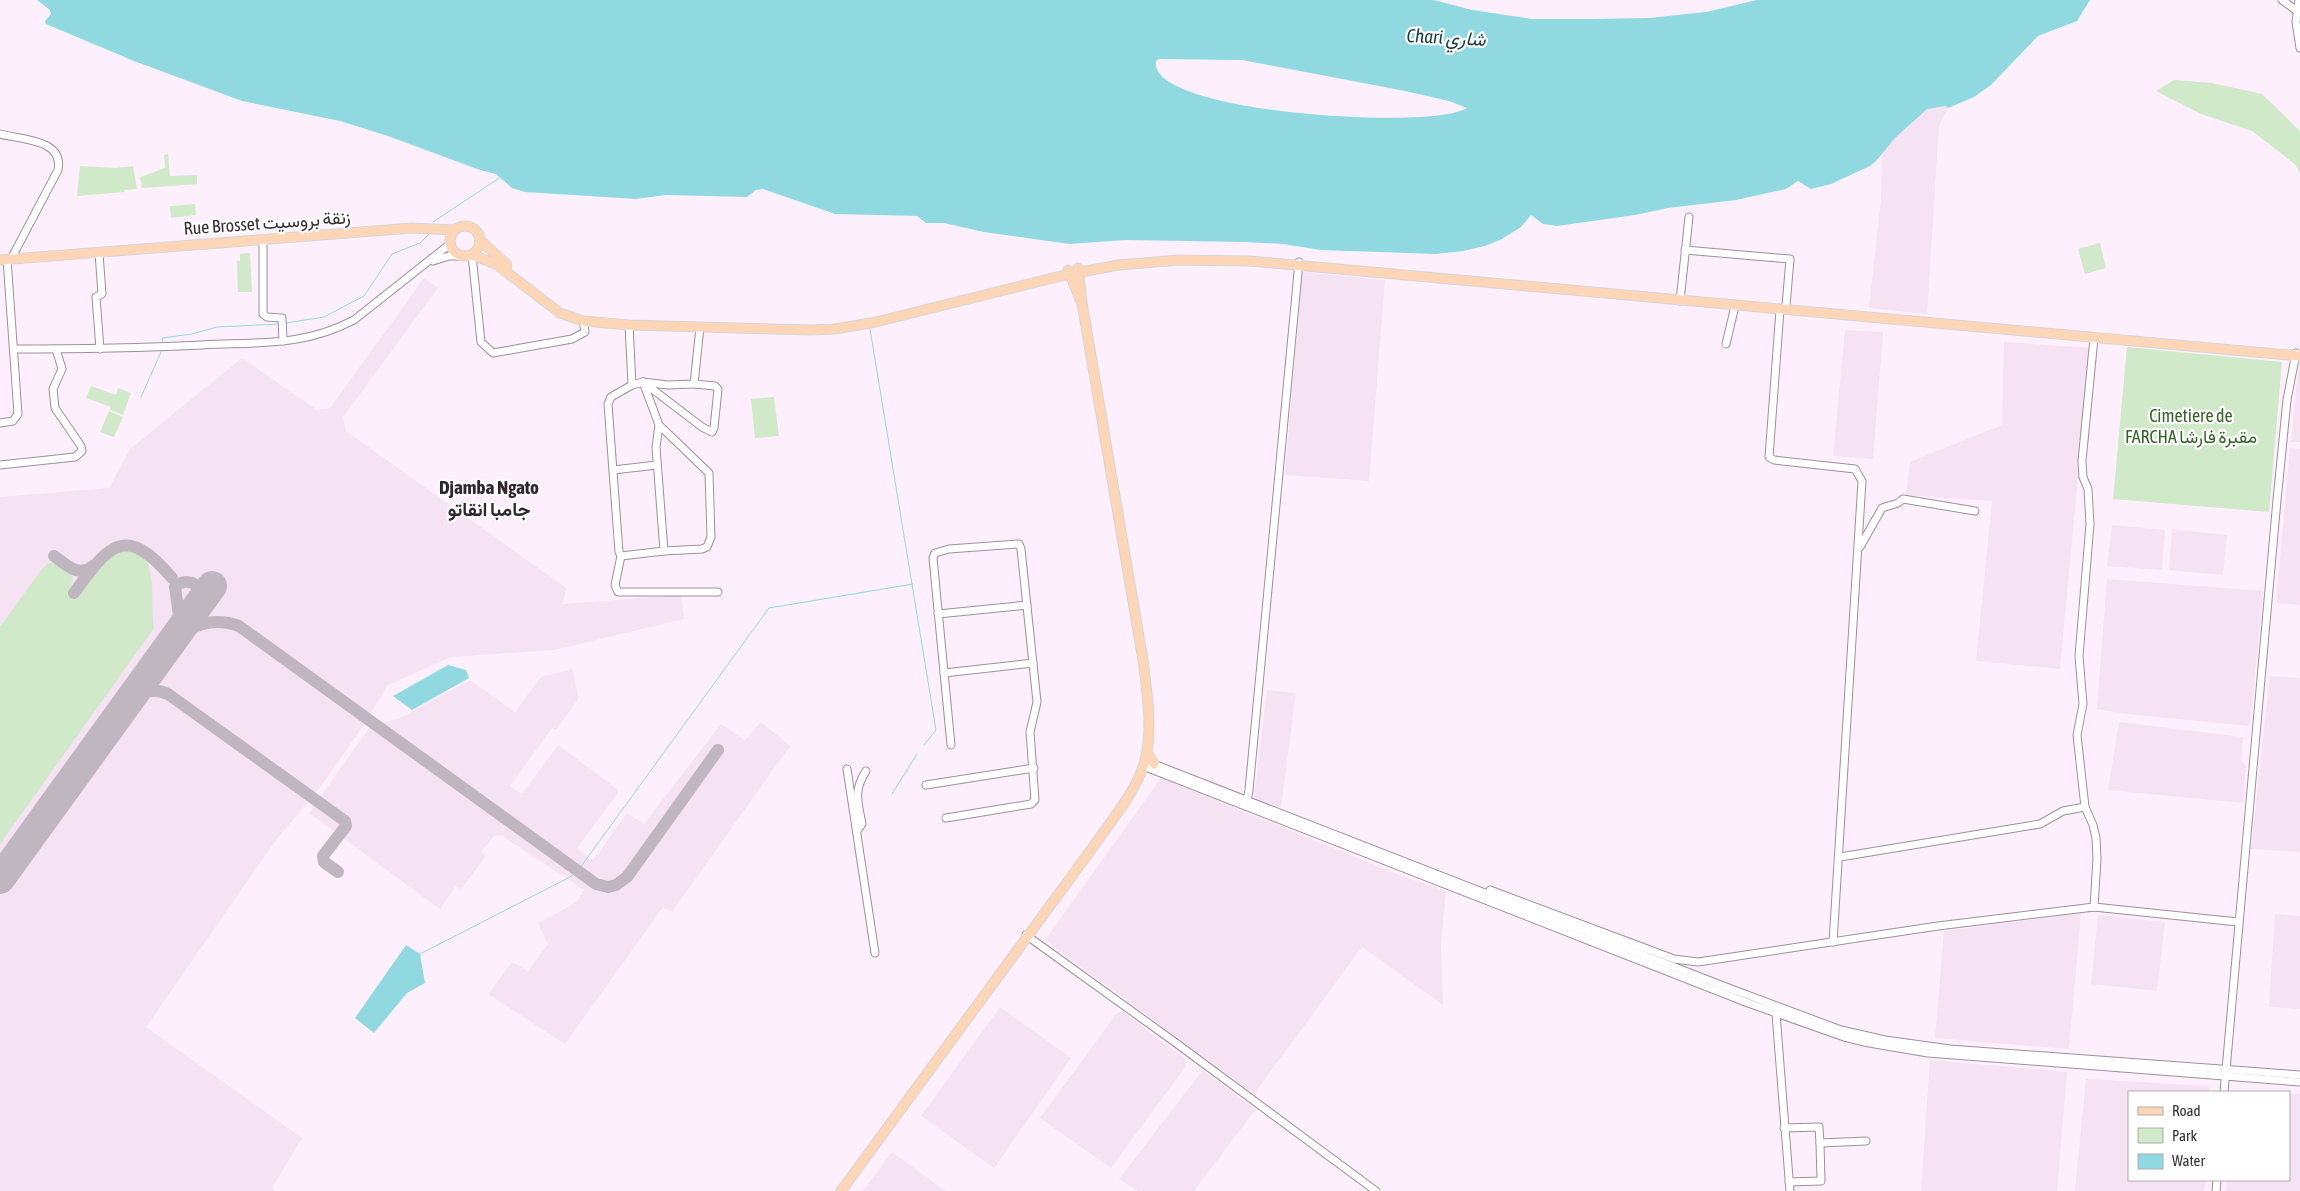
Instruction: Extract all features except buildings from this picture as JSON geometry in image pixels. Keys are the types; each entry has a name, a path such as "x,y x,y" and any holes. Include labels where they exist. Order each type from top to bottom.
{"main road":[{"path":"450,242 455,230 462,226 470,227 477,232 480,240 490,251 552,302 574,314 592,318 696,325 835,329 876,322 1058,277 1068,272"},
{"name":"Rue Brosset زنقة بروسيت","path":"6,259 263,241 412,228 455,230"},
{"path":"438,230 450,242 453,251 460,256 472,255 496,264 560,314 583,322 629,325 834,325 869,319 1131,259 1202,255 2298,354"},
{"path":"472,255 478,248 480,240"},
{"path":"1078,270 1179,260 1299,264"},
{"path":"1078,290 1093,269"},
{"path":"1078,270 1078,290"},
{"path":"841,1191 1026,935 1098,840 1124,803 1146,764 1148,714 1143,660 1082,303 1078,290 1068,272"},
{"path":"1058,277 1078,290"},
{"path":"1680,298 1735,306 1783,308"},
{"path":"2036,331 2094,338 2298,354"}],"street":[{"path":"2282,0 2298,12"},
{"path":"2299,0 2300,48"},
{"path":"0,134 45,144 53,149 59,157 58,170 20,242 6,259 18,414 13,421 0,423"},
{"path":"1680,298 1689,217"},
{"path":"263,241 263,314 267,317 282,318 284,341"},
{"path":"20,242 22,252 28,257"},
{"path":"14,349 100,349 284,341 320,335 354,320 422,268 450,242"},
{"path":"1685,250 1790,259 1783,308 1769,456 1774,460 1855,469 1862,481 1840,857 1833,942"},
{"path":"99,253 102,294 96,297 100,349"},
{"path":"472,255 481,342 493,353 572,338 585,332 583,322"},
{"path":"422,268 441,258 460,256"},
{"path":"1246,804 1299,264"},
{"path":"1726,344 1735,306"},
{"path":"629,325 632,385"},
{"path":"694,384 696,325"},
{"path":"2094,338 2082,461 2083,477 2088,490 2090,524 2079,656 2083,704 2076,735 2085,807 2093,825 2096,838 2097,859 2094,907"},
{"path":"0,464 75,457 82,451 81,446 55,408 52,388 62,369 56,349"},
{"path":"2224,1091 2287,400 2298,354"},
{"path":"643,382 702,427 711,432 714,428 718,389 715,386 694,384 668,385 643,382 632,385 611,397 608,402 616,534 621,556 615,585 618,592 718,592"},
{"path":"621,556 707,547 710,537 711,481 709,473 705,467 659,425 643,382"},
{"path":"659,425 656,465 664,551"},
{"path":"613,470 656,465"},
{"path":"1859,549 1882,508 1898,504 1903,500 1975,511"},
{"path":"946,818 1031,804 1034,800 1034,768 1030,732 1037,702 1019,544 949,550 935,553 933,558 951,745"},
{"path":"938,614 1027,605"},
{"path":"944,673 1033,663"},
{"path":"1146,764 1456,885 1841,1030 1885,1040 1928,1046 2225,1073 2300,1082"},
{"path":"926,785 1034,768"},
{"path":"847,770 875,953"},
{"path":"856,831 862,824 857,795 859,782 866,771"},
{"path":"1840,857 2040,824 2063,811 2085,807"},
{"path":"1456,885 1462,880 1470,882 1620,940 1686,962 1708,962 1938,926 2094,907 2238,922"},
{"path":"1456,885 1776,1014 1861,1041 1928,1053 2225,1073 2300,1075"},
{"path":"1026,935 1376,1191"},
{"path":"1776,1014 1790,1191"},
{"path":"1784,1128 1819,1127 1821,1181 1789,1182"},
{"path":"1820,1143 1866,1142"}],"shaded area":[{"path":"1946,106 1948,108 1939,126 1927,314 1869,308 1881,200 1882,153 1895,138 1927,109"},
{"path":"1302,272 1385,280 1369,481 1285,475"},
{"path":"424,278 438,288 343,417 346,431 566,588 563,604 681,595 684,619 554,650 451,657 388,685 359,732 322,785 276,840 146,1027 302,1138 272,1188 275,1191 0,1191 0,497 109,488 130,449 242,358 317,410 330,408"},
{"path":"1845,330 1883,332 1873,459 1833,456"},
{"path":"2004,342 2090,348 2060,669 1976,661 1992,501 1906,495 1910,462 2002,425"},
{"path":"2299,361 2300,442 2291,442"},
{"path":"2290,448 2300,449 2300,605 2276,603"},
{"path":"2112,525 2165,530 2162,570 2107,566"},
{"path":"2172,529 2227,535 2223,575 2169,570"},
{"path":"2107,579 2263,591 2250,726 2127,714 2097,709"},
{"path":"572,669 579,698 556,730 552,728 510,786 522,794 558,745 617,789 618,793 577,848 593,860 627,813 644,824 721,724 745,740 761,722 790,746 672,912 663,907 565,1044 488,994 512,962 528,971 548,944 538,923 577,902 584,890 501,835 494,836 481,852 486,856 461,889 456,886 440,909 309,813 369,728 400,718 470,680 515,712 541,677"},
{"path":"2270,676 2300,678 2300,852 2251,849"},
{"path":"1267,690 1296,693 1281,808 1254,798"},
{"path":"2119,722 2243,737 2241,759 2246,766 2243,803 2108,790"},
{"path":"1161,778 1402,876 1446,891 1441,943 1443,1005 1362,947 1254,1094 1045,940"},
{"path":"2081,913 2069,1049 1935,1038 1944,931"},
{"path":"2275,914 2300,916 2300,1009 2269,1007"},
{"path":"2098,915 2165,922 2157,991 2091,984"},
{"path":"1000,1007 1071,1058 994,1168 921,1116"},
{"path":"1123,1012 1185,1059 1186,1066 1111,1168 1040,1118 1117,1013"},
{"path":"1930,1060 2067,1072 2057,1191 1921,1191"},
{"path":"1203,1070 1255,1110 1194,1191 1138,1191 1119,1179"},
{"path":"2086,1079 2209,1086 2209,1091 2128,1091 2128,1181 2205,1181 2204,1191 2075,1191"},
{"path":"2290,1094 2300,1094 2300,1191 2226,1191 2227,1181 2290,1181"},
{"path":"892,1152 945,1191 863,1191"}],"green space":[{"path":"2174,80 2212,83 2262,94 2300,131 2300,174 2296,165 2252,131 2201,114 2156,91"},
{"path":"168,154 170,176 197,175 197,184 142,188 140,177 165,168 164,155"},
{"path":"80,166 116,168 133,166 137,189 124,190 125,192 77,196"},
{"path":"195,204 196,215 171,218 170,206"},
{"path":"2100,243 2106,268 2085,274 2078,249"},
{"path":"250,253 252,292 238,292 237,261 240,261 240,254"},
{"name":"Cimetiere de FARCHA مقبرة فارشا","path":"2127,347 2282,362 2269,512 2113,499"},
{"path":"91,386 116,395 118,388 131,393 123,415 110,410 111,407 86,398"},
{"path":"774,397 779,436 755,438 751,399"},
{"path":"109,411 123,417 114,437 100,432"},
{"path":"124,549 139,553 149,567 154,628 0,844 0,627 42,569 49,563 57,564 68,572 73,578 70,589 78,596 103,563 109,557"}],"water":[{"name":"Chari شاري","path":"37,0 1434,0 1472,10 1532,19 1591,19 1649,18 1706,12 1757,0 2090,0 2077,21 2038,36 1991,85 1974,97 1948,108 1946,106 1927,109 1895,138 1870,166 1831,184 1811,189 1798,181 1786,189 1736,200 1668,208 1635,215 1557,226 1543,224 1531,215 1521,227 1502,239 1485,246 1436,254 1321,250 1283,244 1245,242 1126,240 1070,244 984,232 944,223 926,223 917,216 835,214 763,189 756,190 747,197 666,195 636,199 525,192 512,188 496,174 480,170 388,136 340,121 242,101 134,61 46,24 45,21 51,14 50,10","holes":["1159,59 1242,60 1405,91 1449,101 1467,108 1443,115 1402,118 1295,113 1241,105 1195,94 1165,79 1156,61"]},
{"path":"448,665 466,670 469,678 412,710 393,696"},
{"path":"406,945 420,954 425,983 407,993 374,1033 355,1018"}],"waterway":[{"path":"433,222 501,177"},
{"path":"286,323 324,317 364,296 392,254 420,243 430,233"},
{"path":"163,343 162,338 192,334 217,327 280,324"},
{"path":"870,329 936,730 924,745"},
{"path":"141,397 162,350"},
{"path":"420,954 577,872 769,608 913,584"},
{"path":"892,794 917,754"}],"taxiway":[{"path":"74,593 97,563 118,547 129,546 142,550 156,561 172,578"},
{"path":"54,556 73,569 83,571 93,566"},
{"path":"185,622 198,619 208,604 205,593 191,582 180,583 175,587 180,623 170,644 185,632 202,624 220,622 239,626 596,884 608,887 616,885 627,877 718,750"},
{"path":"125,706 139,694 145,692 156,691 168,694 345,821 346,826 323,856 324,862 338,872"}],"runway":[{"path":"0,879 212,586"}],"district":[{"name":"Djamba Ngato جامبا انقاتو","path":"489,498"}]}
